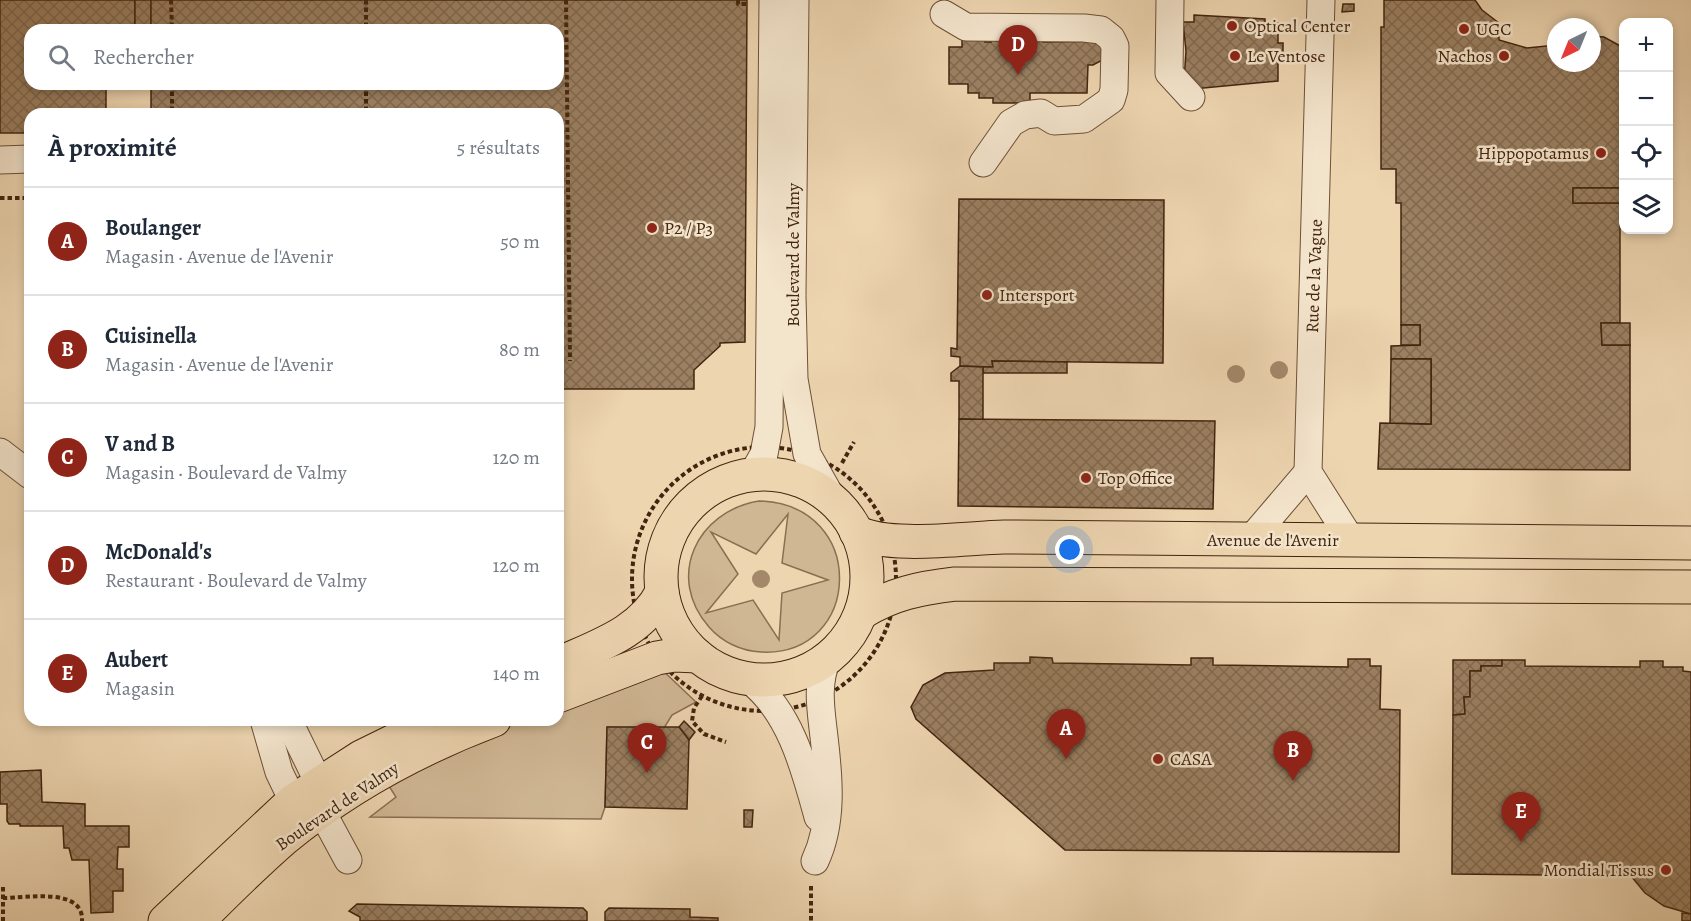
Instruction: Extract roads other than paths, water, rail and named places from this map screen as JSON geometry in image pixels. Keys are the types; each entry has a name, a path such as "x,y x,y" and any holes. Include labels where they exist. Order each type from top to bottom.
{"main road":[{"path":"759,461 777,475 796,479 834,502 856,532 866,566 866,590 861,613 843,643 826,659 806,672 784,679 748,679 727,674 698,657 674,627 662,592 661,570 665,548 673,528 685,511 700,496 759,461"},
{"name":"Avenue de l'Avenir","path":"856,532 891,542 1004,537 1691,543"},
{"path":"861,613 896,594 937,586 1000,583 1691,587"},
{"path":"564,661 614,639 639,622 662,592"},
{"path":"564,694 657,658 674,655 698,657"},
{"name":"Boulevard de Valmy","path":"165,921 361,757 425,726"},
{"name":"Boulevard de Valmy","path":"198,921 285,839 311,799 480,726"}],"street":[{"name":"Boulevard de Valmy","path":"759,461 769,427 773,0"},
{"name":"Boulevard de Valmy","path":"795,0 794,379 807,454 834,502"},
{"path":"1170,0 1169,73 1191,97"},
{"name":"Rue de la Vague","path":"1308,472 1321,0"},
{"path":"944,14 966,27 1101,30 1111,38 1115,46 1114,90 1111,99 1084,119 1054,121 1041,113 1025,115 1011,123 983,163"},
{"path":"0,160 24,159"},
{"path":"0,452 24,470"},
{"path":"1250,540 1308,472 1351,540"},
{"path":"748,679 767,695 778,711 810,788 817,862 827,787 819,684 826,659"},
{"path":"266,726 279,772 311,799 348,860"},
{"path":"291,726 315,775 311,799"}],"place":[{"name":"Optical Center","path":"1232,26"},
{"name":"UGC","path":"1464,29"},
{"name":"Le Ventose","path":"1235,56"},
{"name":"Nachos","path":"1504,56"},
{"name":"McDonald's","path":"1018,75"},
{"name":"Hippopotamus","path":"1601,153"},
{"name":"P2 / P3","path":"652,228"},
{"name":"Intersport","path":"987,295"},
{"name":"Top Office","path":"1086,478"},
{"name":"Boulanger","path":"1066,759"},
{"name":"CASA","path":"1158,759"},
{"name":"V and B","path":"647,773"},
{"name":"Cuisinella","path":"1293,781"},
{"name":"Aubert","path":"1521,842"},
{"name":"Mondial Tissus","path":"1666,870"}]}
